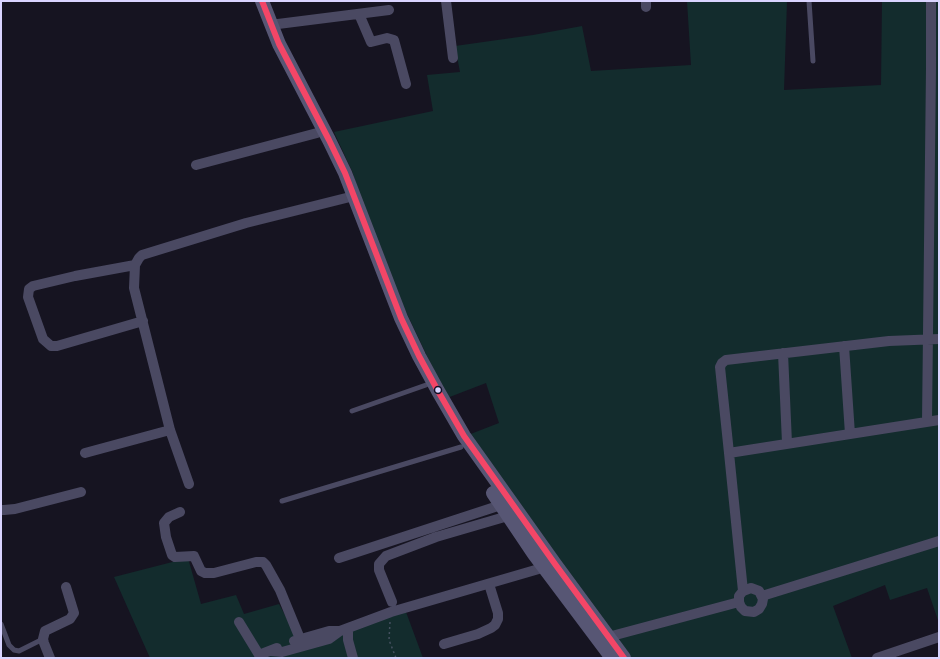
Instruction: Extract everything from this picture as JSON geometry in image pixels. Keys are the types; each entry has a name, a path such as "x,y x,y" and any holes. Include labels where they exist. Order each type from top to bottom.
{"main road":[{"path":"255,1 285,73 338,179 350,197 401,318 422,362 464,436 612,658"},
{"path":"262,1 270,25 279,44 329,140 350,197 389,316 426,385 461,447 505,510 624,658"}],"street":[{"path":"446,1 454,58"},
{"path":"927,421 928,339 934,269 935,68 933,2"},
{"path":"270,25 389,10"},
{"path":"359,14 370,42 387,38 394,40 406,84"},
{"path":"196,165 316,133"},
{"path":"190,484 170,430 142,321 134,288 135,265 142,255 189,240 246,223 350,197"},
{"path":"135,265 75,276 33,286 29,289 28,297 43,339 52,346 142,321"},
{"path":"743,591 720,367 722,363 726,360 889,341 939,339"},
{"path":"844,346 850,434"},
{"path":"783,353 787,443"},
{"path":"729,453 939,420"},
{"path":"85,453 170,430"},
{"path":"1,510 15,509 81,492"},
{"path":"339,558 505,510"},
{"path":"392,602 379,570 380,564 386,556 505,510"},
{"path":"180,512 169,517 164,524 166,537 172,555 175,557 194,556 200,571 205,573 214,573 256,562 263,562 280,590 301,643"},
{"path":"762,596 939,541"},
{"path":"239,622 260,657 281,646 301,643 329,632 344,630 391,612 550,566"},
{"path":"444,644 478,634 495,625 498,619 498,613 489,584"},
{"path":"50,658 43,639 46,631 73,616 74,613 66,587"},
{"path":"748,588 754,588 759,591 762,596 761,607 754,612 746,611 741,607 739,602 739,596 748,588"},
{"path":"608,637 739,602"},
{"path":"344,630 353,658"},
{"path":"877,658 939,636"}],"lane":[{"path":"809,1 813,61"},
{"path":"352,411 426,385"},
{"path":"282,501 461,447"},
{"path":"1,624 9,645 14,650 19,651 43,639"}],"path":[{"path":"391,612 389,640 396,658"}],"green space":[{"path":"687,1 787,1 784,90 881,85 882,1 939,1 939,623 927,588 890,600 885,585 833,606 852,658 630,658 468,435 499,423 486,383 447,398 380,257 352,171 334,132 433,111 427,75 460,72 455,46 533,35 582,26 591,71 691,65"},
{"path":"188,558 201,604 236,595 244,614 279,604 292,628 304,638 406,612 423,658 150,658 114,577"}],"transit line":[{"path":"262,1 279,44 345,173 401,318 438,391 464,436 624,658"}]}
